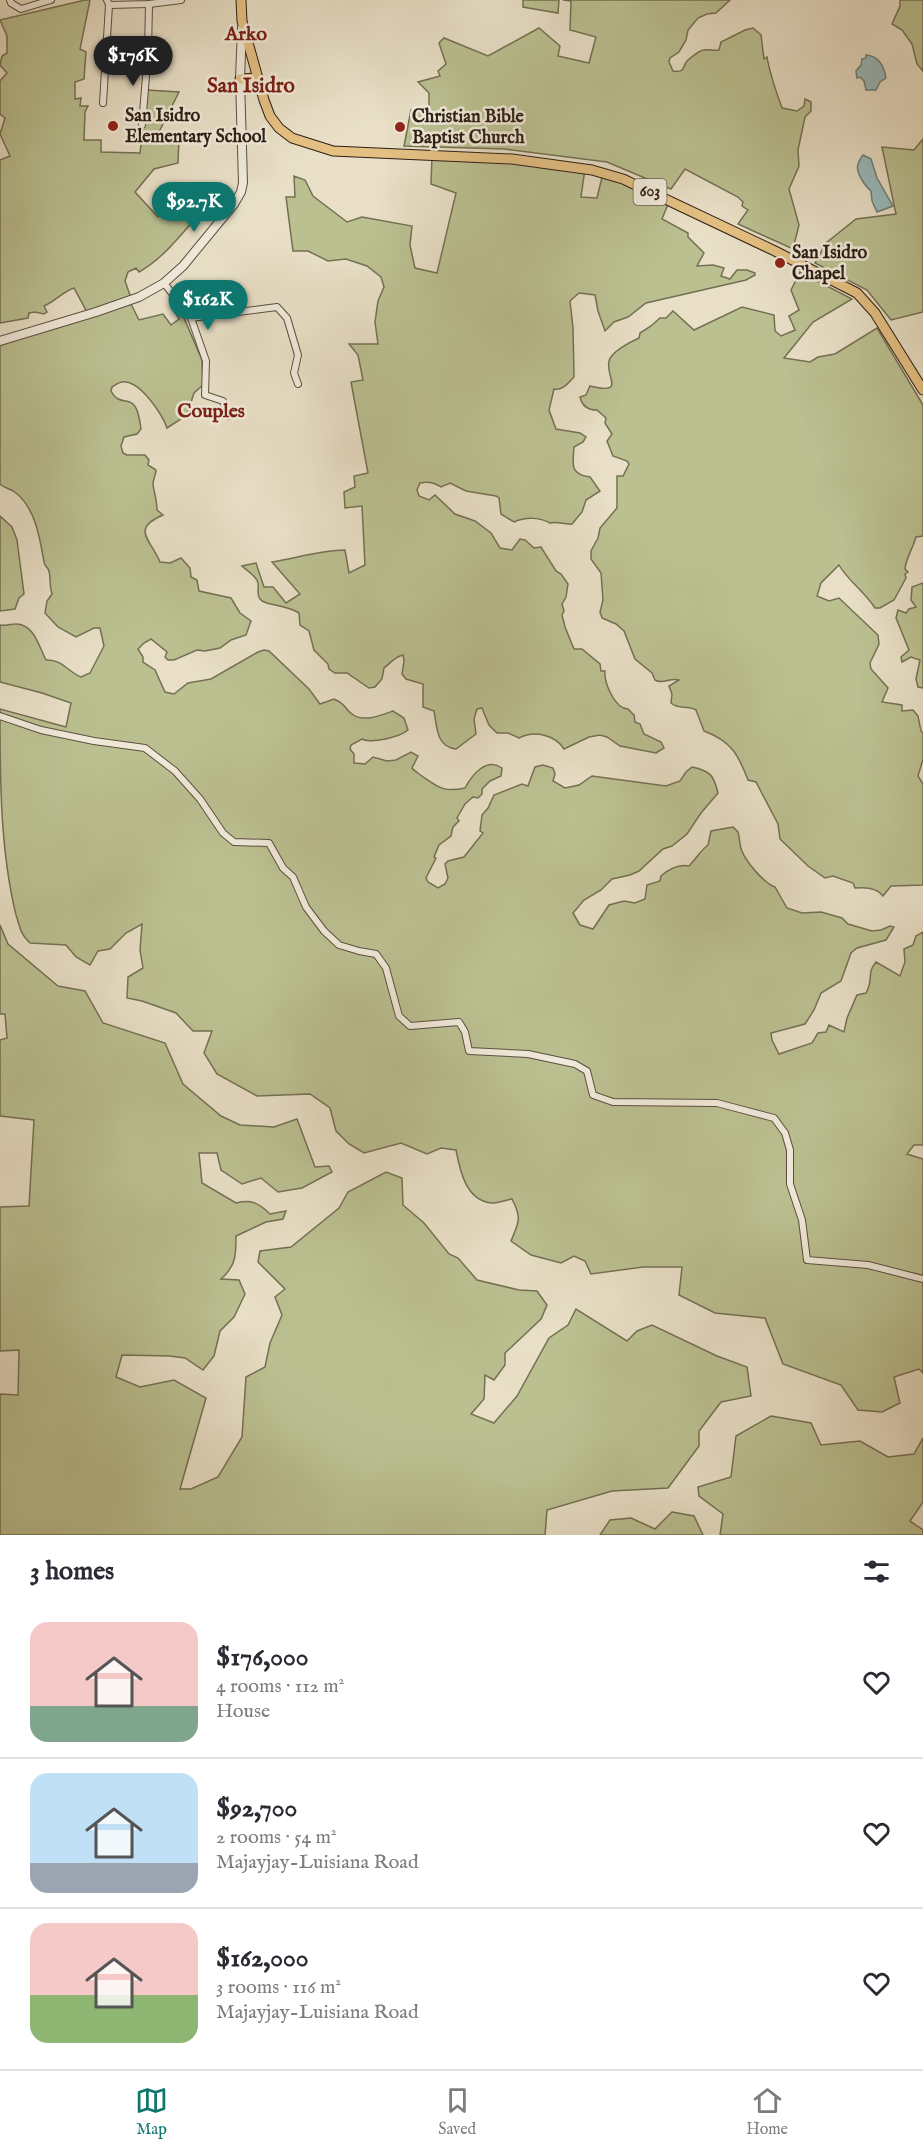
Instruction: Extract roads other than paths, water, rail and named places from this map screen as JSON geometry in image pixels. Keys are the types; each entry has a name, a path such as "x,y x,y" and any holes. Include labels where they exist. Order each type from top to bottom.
{"main road":[{"name":"603","path":"242,0 242,21 270,116 279,128 292,138 333,151 524,160 592,170 623,179 775,251 857,293 875,313 923,390"},
{"path":"240,80 258,78"}],"street":[{"path":"10,0 21,9 51,0"},
{"path":"103,103 108,3 149,4 181,0"},
{"path":"142,125 149,4"},
{"path":"0,341 139,297 164,283 183,266 218,224 241,192 243,183 240,80 242,21"},
{"path":"106,52 148,52"},
{"path":"164,283 191,318 206,361 206,395 223,401 228,416"},
{"path":"191,318 277,308 287,318 298,355 294,373 298,384"},
{"path":"0,716 41,730 94,741 145,748 175,771 200,799 223,833 234,842 268,843 283,868 293,877 306,906 324,931 339,945 376,954 386,968 399,1016 410,1026 459,1022 465,1032 469,1051 528,1054 575,1064 587,1071 593,1095 613,1102 717,1103 774,1118 785,1133 790,1150 790,1184 802,1220 807,1260 868,1265 923,1279"}],"water":[{"path":"866,55 878,60 885,74 886,78 880,82 876,90 866,90 864,81 860,77 857,78 856,71"},
{"path":"863,155 871,159 877,178 893,206 877,212 871,191 863,182 857,167"}],"place":[{"name":"San Isidro Elementary School","path":"113,126"},
{"name":"Christian Bible Baptist Church","path":"400,127"},
{"name":"San Isidro Chapel","path":"780,263"}],"district":[{"name":"Arko","path":"246,34"},
{"name":"San Isidro","path":"251,86"},
{"name":"Couples","path":"211,411"}]}
